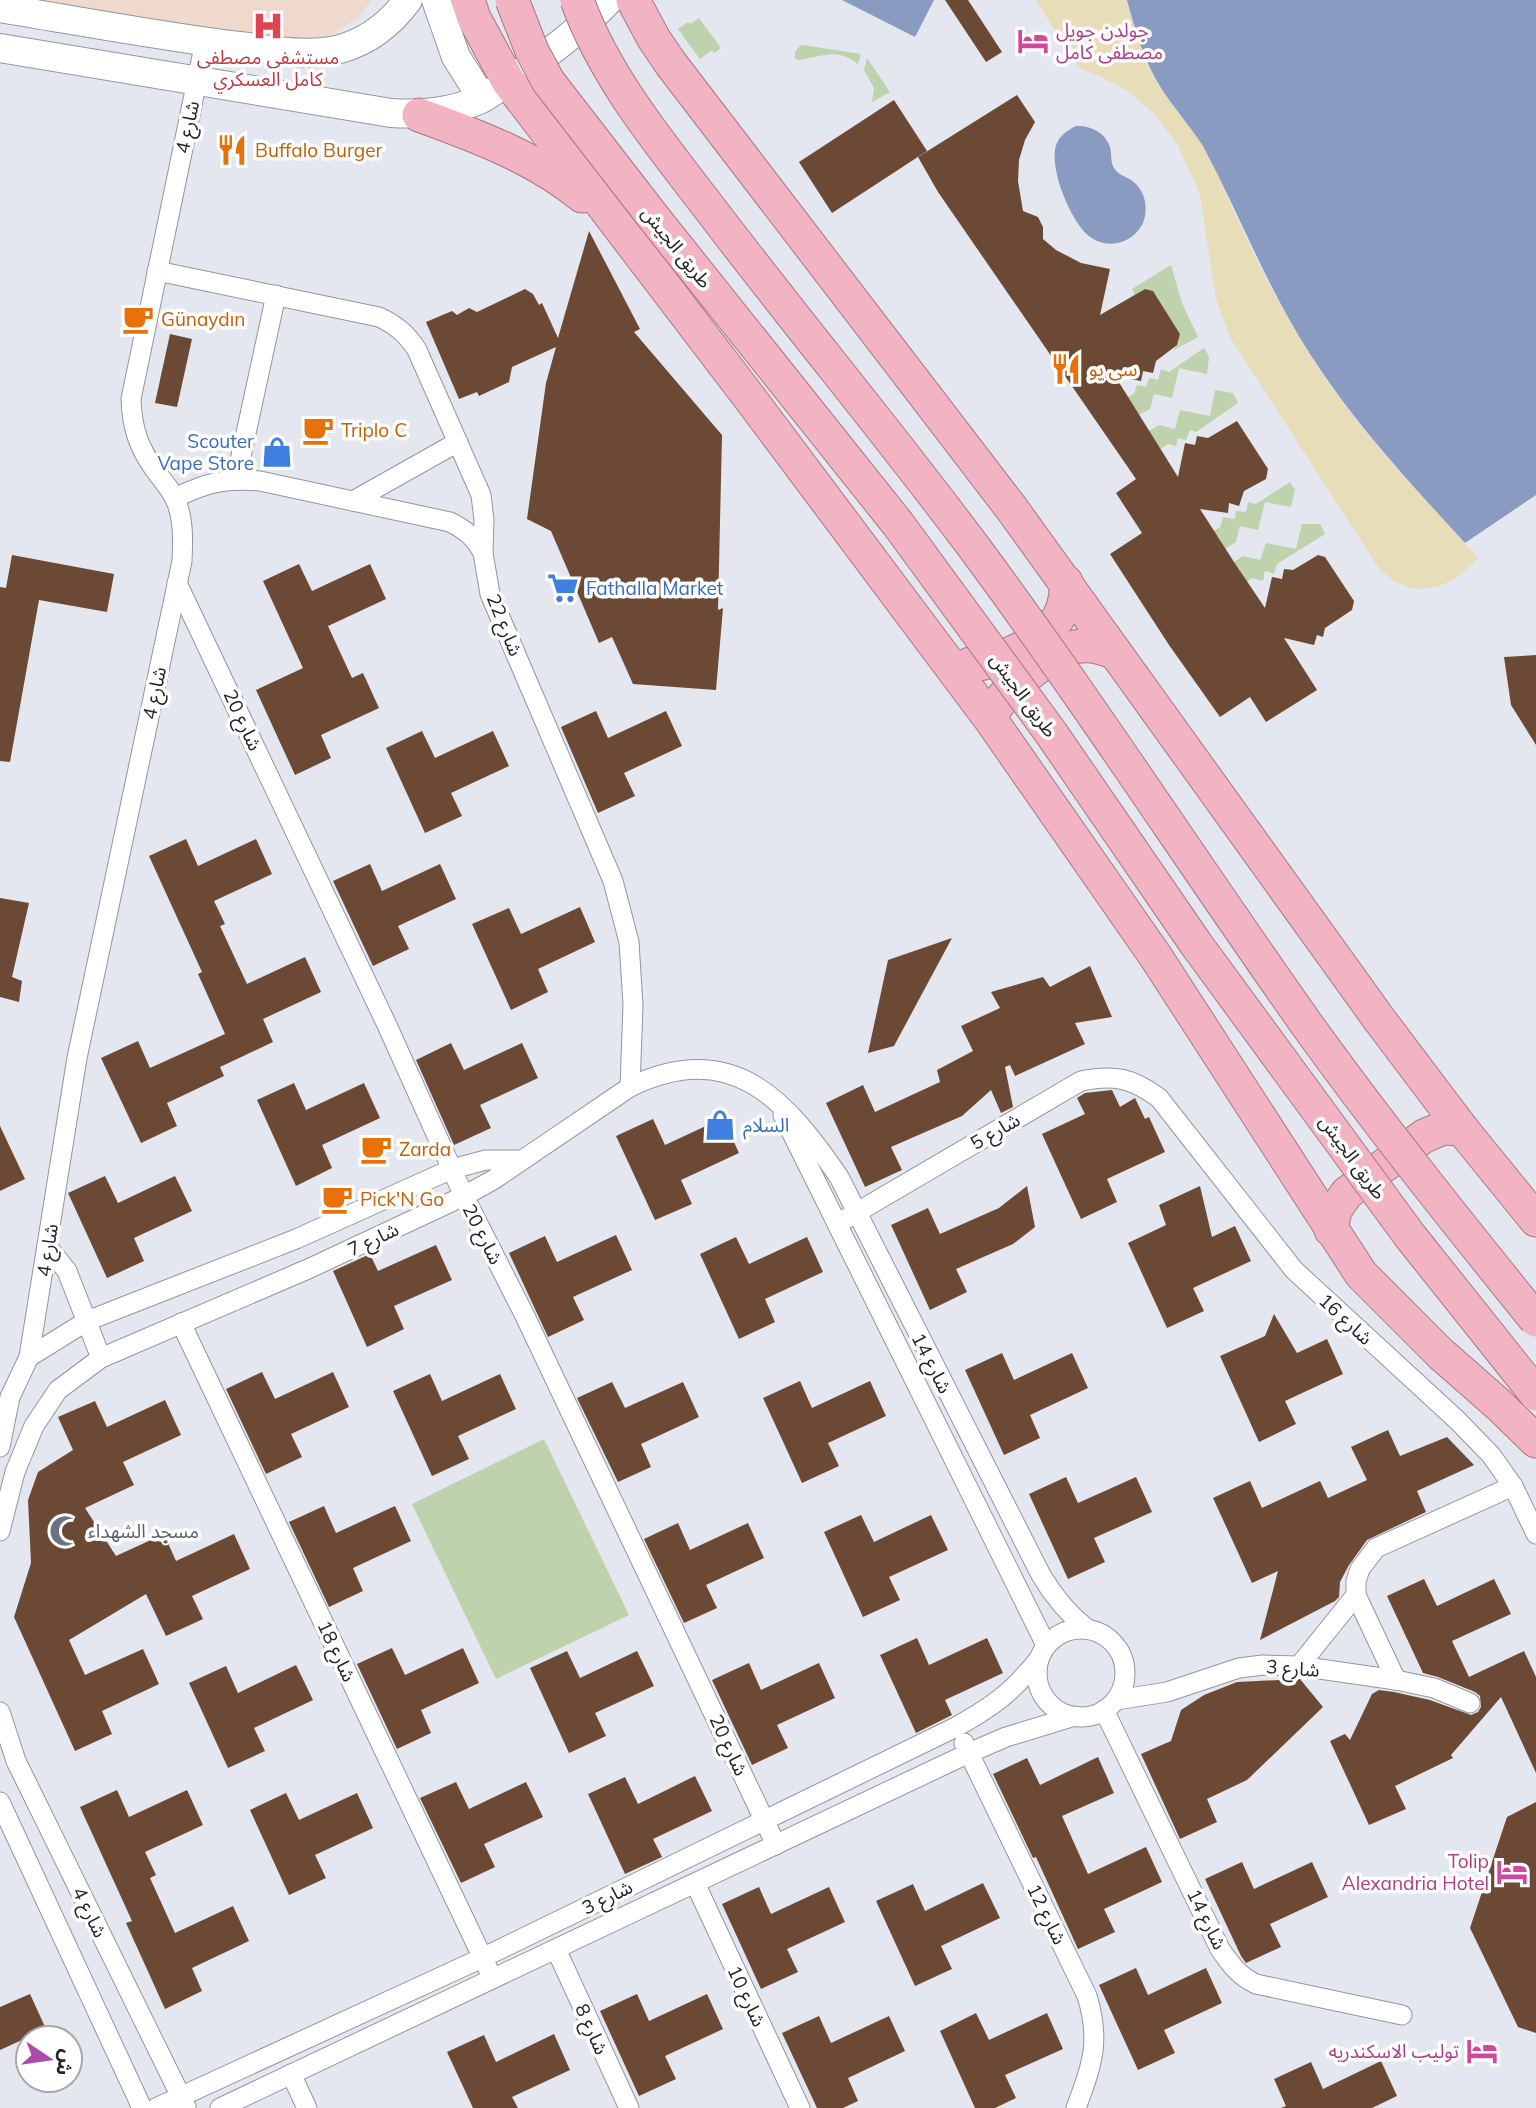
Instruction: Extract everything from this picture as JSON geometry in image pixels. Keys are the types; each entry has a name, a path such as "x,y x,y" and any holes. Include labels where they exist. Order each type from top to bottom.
{"highway":[{"path":"468,0 495,90 613,221 991,720 1156,957 1361,1274 1441,1354 1536,1441"},
{"name":"طريق الجيش","path":"512,0 532,51 548,80 898,524 1051,733 1196,944 1410,1236 1536,1394"},
{"path":"578,0 597,46 635,109 758,272 976,550 1340,1070 1425,1184 1536,1320"},
{"path":"634,0 654,39 671,64 1066,582 1379,1019 1462,1129 1536,1220"},
{"path":"419,115 492,142 557,175 613,221"},
{"path":"944,657 963,664 983,664 1002,658 1039,638 1059,618 1065,600 1066,582"},
{"path":"991,720 996,707 1010,689 1059,651 1082,645 1115,653"},
{"path":"1331,1230 1335,1210 1347,1193 1424,1136 1443,1128 1462,1129"}],"main road":[{"path":"0,8 205,42 298,53 340,49 379,32 397,16 408,0"},
{"path":"436,0 456,57 495,90"},
{"path":"0,48 391,113 419,115 451,109 495,90 569,37 609,0"}],"street":[{"name":"شارع 4","path":"0,1447 10,1397 29,1357 77,1058 177,583 183,540 175,498 138,444 132,422 131,399 205,42"},
{"name":"شارع 22","path":"157,271 379,317 395,324 408,336 417,351 481,495 484,553 491,594 613,881 629,942 633,1005 630,1087"},
{"path":"236,479 276,295"},
{"path":"353,501 457,442"},
{"path":"175,498 204,484 236,479 260,481 450,522 464,529 476,540 484,553"},
{"name":"شارع 20","path":"177,583 381,1012 464,1196 524,1314 776,1844"},
{"name":"شارع 14","path":"520,1160 630,1087 649,1077 670,1071 720,1071 748,1081 775,1098 811,1136 839,1177 1041,1575 1068,1614 1087,1629"},
{"name":"شارع 5","path":"837,1224 1081,1081 1101,1077 1122,1079 1142,1086 1159,1098"},
{"name":"شارع 14","path":"775,1098 1043,1652"},
{"name":"شارع 16","path":"1159,1098 1294,1270 1457,1420 1490,1455 1513,1486 1536,1534"},
{"name":"شارع 7","path":"87,1321 296,1239 452,1169 486,1160 520,1160"},
{"name":"شارع 7","path":"101,1358 308,1269 464,1196 493,1180 520,1160"},
{"path":"0,1531 15,1472 34,1426 58,1390 101,1358 67,1271 47,1246"},
{"path":"29,1357 87,1321"},
{"name":"شارع 18","path":"181,1324 493,1979"},
{"path":"1395,1680 1356,1595 1356,1581 1360,1569 1376,1548 1513,1486"},
{"path":"1299,1666 1356,1595"},
{"path":"1072,1629 1087,1629 1102,1633 1114,1643 1122,1656 1125,1671 1123,1686 1110,1705 1090,1716 1074,1716 1060,1712 1048,1702 1040,1689 1037,1674 1043,1652 1058,1635 1072,1629"},
{"name":"شارع 3","path":"156,2108 184,2102 335,2025 482,1958 956,1727 992,1707 1017,1685 1043,1652"},
{"name":"شارع 3","path":"1110,1705 1167,1692 1239,1668 1263,1665 1299,1666 1395,1680 1434,1688 1470,1703"},
{"name":"شارع 14","path":"1110,1705 1220,1949 1233,1968 1256,1984 1402,2015"},
{"name":"شارع 4","path":"0,1712 8,1763 184,2102"},
{"name":"شارع 3","path":"220,2108 969,1753 1028,1729 1074,1716"},
{"name":"شارع 12","path":"956,1727 1091,2007 1095,2030 1094,2052 1076,2108"},
{"name":"شارع 4","path":"0,1802 142,2108"},
{"name":"شارع 10","path":"695,1883 800,2108"},
{"name":"شارع 8","path":"556,1949 629,2108"},
{"path":"335,2025 346,2049"},
{"path":"291,2074 307,2108"}],"shaded area":[{"name":"مستشفى مصطفى كامل العسكري","path":"25,0 371,0 358,18 330,35 301,44"}],"green space":[{"path":"699,18 721,48 714,53 712,50 700,59 678,29"},
{"path":"801,45 861,54 858,64 835,54 798,60 795,58 795,52"},
{"path":"867,58 890,92 872,102 874,88 864,70"},
{"path":"1171,265 1182,303 1198,337 1174,350 1180,334 1153,291 1145,289 1135,295 1132,289"},
{"path":"1204,348 1209,357 1207,374 1179,368 1172,398 1154,394 1150,409 1139,415 1120,401 1134,394 1137,385 1146,387 1149,378 1158,380 1161,369 1169,372"},
{"path":"1215,390 1233,393 1238,403 1196,432 1190,430 1186,440 1178,438 1176,446 1168,444 1153,454 1149,431 1159,425 1175,429 1180,410 1210,416"},
{"path":"1290,482 1295,490 1291,507 1265,502 1258,530 1240,526 1236,542 1225,549 1218,536 1211,540 1207,535 1220,527 1223,517 1235,519 1236,511 1246,512 1248,502 1256,504"},
{"path":"1302,524 1320,524 1325,534 1277,564 1274,574 1265,571 1263,581 1252,578 1240,587 1243,575 1234,562 1243,556 1260,560 1266,543 1296,549"},
{"path":"544,1439 629,1615 496,1679 412,1504"}],"sand":[{"path":"1036,0 1127,0 1149,68 1166,97 1205,149 1263,273 1309,353 1367,433 1478,558 1455,578 1431,588 1419,589 1393,580 1380,570 1231,339 1216,299 1200,196 1177,144 1154,114 1129,92 1075,63"}],"water":[{"path":"842,0 934,0 915,37"},
{"path":"1127,0 1536,0 1536,495 1465,543 1364,428 1327,379 1295,329 1203,146 1155,78"},
{"path":"1076,126 1092,129 1105,138 1110,147 1114,168 1136,184 1143,194 1146,205 1143,223 1135,234 1124,241 1106,243 1089,236 1075,219 1062,192 1055,165 1057,143 1067,131"}],"building":[{"path":"945,0 968,0 1002,52 986,62"},
{"path":"1017,95 1035,122 1025,140 1019,160 1018,181 1023,211 1038,217 1043,227 1043,239 1056,250 1081,263 1110,269 1100,315 1145,289 1153,291 1180,334 1177,345 1156,361 1153,373 1143,371 1141,381 1115,376 1178,477 1185,443 1195,445 1197,436 1208,438 1237,421 1268,469 1266,479 1244,491 1239,506 1229,503 1228,513 1200,509 1234,562 1265,608 1272,577 1282,579 1284,569 1293,570 1318,555 1325,557 1354,601 1352,610 1325,628 1323,637 1317,635 1314,645 1284,638 1317,690 1266,722 1250,697 1220,717 1110,554 1142,533 1116,493 1136,479 938,192 918,157"},
{"path":"894,100 927,151 832,213 799,162"},
{"path":"589,231 640,329 634,332 722,435 718,610 723,608 716,690 633,684 612,637 599,643 551,531 527,519 546,383 556,347 512,367 509,382 479,396 477,392 459,399 426,322 452,311 457,315 469,308 477,312 525,289 533,294 539,305 542,303 558,338"},
{"path":"170,334 192,339 177,407 155,403"},
{"path":"12,555 114,574 107,612 39,600 10,762 0,761 0,587 6,588"},
{"path":"299,564 312,591 370,564 386,599 328,626 352,678 363,673 379,708 321,735 331,758 295,775 256,690 303,668 263,581"},
{"path":"1536,655 1536,745 1511,705 1504,657"},
{"path":"596,711 608,738 666,711 682,746 624,773 635,796 598,813 561,727"},
{"path":"422,731 435,758 493,731 509,766 451,793 462,816 425,833 386,748"},
{"path":"186,839 198,866 256,839 272,874 214,901 225,924 220,926 247,984 305,957 321,992 263,1019 273,1042 220,1067 224,1076 167,1103 177,1126 141,1143 101,1058 138,1041 150,1068 225,1034 198,974 202,972 149,856"},
{"path":"370,864 382,891 440,864 456,899 398,926 409,949 373,966 333,881"},
{"path":"0,898 29,903 12,977 22,981 19,1002 0,997"},
{"path":"580,907 595,942 538,969 548,992 511,1010 472,924 509,908 521,934"},
{"path":"952,938 894,1046 868,1053 888,960"},
{"path":"1090,966 1112,1017 1075,1023 1085,1044 1015,1076 1010,1065 1005,1067 1013,1107 1001,1113 991,1090 962,1116 891,1147 902,1170 865,1187 826,1103 863,1085 875,1112 940,1082 937,1070 973,1051 961,1026 1000,1008 991,992 1043,977 1050,987"},
{"path":"451,1043 464,1070 522,1043 538,1078 480,1105 491,1128 454,1145 416,1060"},
{"path":"294,1083 306,1110 364,1083 380,1118 322,1145 332,1168 296,1186 257,1100"},
{"path":"1112,1090 1120,1107 1135,1098 1145,1119 1149,1117 1165,1152 1107,1179 1117,1202 1081,1219 1042,1134 1085,1114 1077,1098 1085,1093"},
{"path":"723,1118 739,1153 681,1180 692,1204 655,1220 616,1136 653,1119 665,1145"},
{"path":"0,1126 25,1179 0,1191"},
{"path":"105,1176 118,1203 175,1176 192,1211 134,1238 144,1261 107,1278 68,1193"},
{"path":"1027,1186 1035,1227 1013,1244 956,1269 967,1292 930,1310 891,1225 928,1208 940,1234 999,1208"},
{"path":"1200,1186 1212,1237 1235,1226 1251,1261 1193,1288 1204,1311 1167,1328 1128,1243 1166,1225 1159,1205"},
{"path":"616,1235 632,1270 573,1297 584,1320 548,1337 509,1253 545,1236 557,1262"},
{"path":"736,1237 749,1264 807,1237 823,1272 765,1299 775,1322 739,1339 700,1254"},
{"path":"436,1245 452,1280 394,1306 404,1329 367,1347 333,1271 370,1254 378,1271"},
{"path":"1274,1314 1297,1353 1327,1339 1343,1374 1285,1401 1296,1424 1259,1442 1220,1356 1265,1336"},
{"path":"1002,1353 1014,1380 1072,1353 1088,1388 1030,1415 1040,1438 1004,1455 965,1370"},
{"path":"262,1372 275,1399 333,1372 349,1407 291,1434 302,1457 266,1474 226,1389"},
{"path":"430,1374 442,1401 500,1374 516,1409 458,1436 469,1459 432,1476 393,1391"},
{"path":"800,1381 812,1408 870,1381 886,1416 828,1443 839,1466 802,1483 763,1398"},
{"path":"612,1382 625,1408 683,1382 699,1417 641,1444 651,1467 618,1482 577,1398"},
{"path":"165,1400 181,1435 123,1462 134,1485 85,1508 116,1556 164,1534 176,1561 234,1534 250,1569 192,1596 203,1619 166,1636 146,1594 69,1640 85,1675 143,1649 159,1684 102,1711 112,1734 75,1751 14,1617 31,1563 28,1500 38,1472 73,1450 58,1417 95,1401 107,1427"},
{"path":"1388,1430 1400,1456 1447,1437 1474,1465 1417,1491 1426,1512 1367,1540 1340,1582 1339,1597 1335,1601 1260,1640 1278,1571 1252,1583 1213,1498 1250,1481 1262,1508 1320,1481 1328,1498 1367,1480 1351,1447"},
{"path":"1066,1477 1078,1503 1136,1477 1152,1512 1094,1538 1105,1562 1068,1579 1029,1494"},
{"path":"324,1506 336,1533 395,1506 411,1541 353,1568 363,1591 329,1607 289,1522"},
{"path":"861,1515 874,1542 931,1515 948,1550 889,1577 900,1600 863,1617 824,1532"},
{"path":"678,1523 690,1550 748,1523 764,1558 706,1585 717,1608 684,1623 644,1539"},
{"path":"1424,1579 1437,1606 1494,1579 1511,1614 1452,1641 1469,1677 1524,1651 1536,1677 1536,1773 1501,1697 1451,1755 1453,1758 1395,1786 1406,1809 1369,1825 1330,1741 1345,1734 1350,1740 1372,1694 1379,1690 1394,1692 1430,1700 1471,1715 1481,1707 1480,1696 1475,1692 1423,1673 1387,1596"},
{"path":"917,1638 929,1665 987,1638 1003,1673 945,1700 952,1715 916,1733 880,1655"},
{"path":"392,1648 405,1675 463,1648 479,1683 421,1710 431,1733 397,1749 357,1664"},
{"path":"567,1651 580,1678 637,1651 654,1686 595,1713 606,1736 569,1753 530,1668"},
{"path":"749,1663 761,1690 819,1663 835,1698 777,1725 788,1748 752,1765 712,1680"},
{"path":"296,1665 313,1700 254,1728 265,1751 228,1768 189,1683 226,1666 238,1693"},
{"path":"1300,1679 1323,1707 1247,1780 1207,1799 1217,1822 1180,1839 1141,1754 1171,1741 1181,1710 1204,1695 1237,1682"},
{"path":"1098,1757 1114,1793 1062,1816 1088,1874 1146,1847 1162,1882 1104,1909 1115,1932 1078,1949 1036,1857 1033,1858 993,1774 1027,1758 1040,1785"},
{"path":"695,1776 712,1811 653,1839 662,1857 625,1874 588,1794 625,1777 638,1804"},
{"path":"456,1782 469,1809 526,1782 543,1817 484,1844 495,1867 461,1883 420,1798"},
{"path":"117,1790 129,1817 187,1790 203,1825 145,1852 156,1875 150,1878 175,1933 233,1906 249,1941 192,1968 202,1991 165,2009 126,1923 132,1921 80,1807"},
{"path":"286,1793 299,1820 357,1793 373,1828 315,1855 326,1878 289,1895 250,1810"},
{"name":"Tolip Alexandria Hotel","path":"1536,1802 1536,2033 1518,2027 1470,1928 1507,1817"},
{"path":"1242,1862 1254,1889 1312,1862 1328,1897 1270,1924 1281,1947 1246,1963 1205,1879"},
{"path":"983,1883 1000,1918 941,1946 952,1969 915,1986 876,1901 913,1884 925,1911"},
{"path":"759,1887 771,1914 829,1887 845,1922 787,1949 798,1972 761,1989 722,1904"},
{"path":"1136,1968 1148,1995 1206,1968 1222,2003 1164,2030 1175,2053 1138,2070 1099,1985"},
{"path":"30,1994 44,2024 14,2024 14,2044 0,2050 0,2007"},
{"path":"637,1994 649,2021 707,1994 723,2029 665,2056 676,2079 639,2096 600,2011"},
{"path":"976,2013 989,2040 1047,2013 1063,2049 1005,2075 1016,2098 995,2108 975,2108 940,2031"},
{"path":"819,2016 831,2043 889,2016 905,2051 848,2078 858,2101 843,2108 817,2108 782,2033"},
{"path":"554,2034 570,2070 512,2097 518,2108 473,2108 447,2052 484,2035 496,2062"},
{"path":"1381,2061 1397,2096 1372,2108 1281,2108 1286,2106 1274,2079 1311,2062 1323,2089"}],"place":[{"name":"مستشفى مصطفى كامل العسكري","path":"268,26"},
{"name":"جولدن جويل مصطفى كامل","path":"1033,41"},
{"name":"Buffalo Burger","path":"232,150"},
{"name":"Günaydın","path":"138,319"},
{"name":"سى يو","path":"1066,369"},
{"name":"Triplo C","path":"318,430"},
{"name":"Scouter Vape Store","path":"277,452"},
{"name":"Fathalla Market","path":"563,588"},
{"name":"السلام","path":"720,1125"},
{"name":"Zarda","path":"376,1149"},
{"name":"Pick'N Go","path":"337,1199"},
{"name":"مسجد الشهداء","path":"65,1531"},
{"name":"Tolip Alexandria Hotel","path":"1512,1872"},
{"name":"توليب الاسكندريه","path":"1482,2051"}]}
